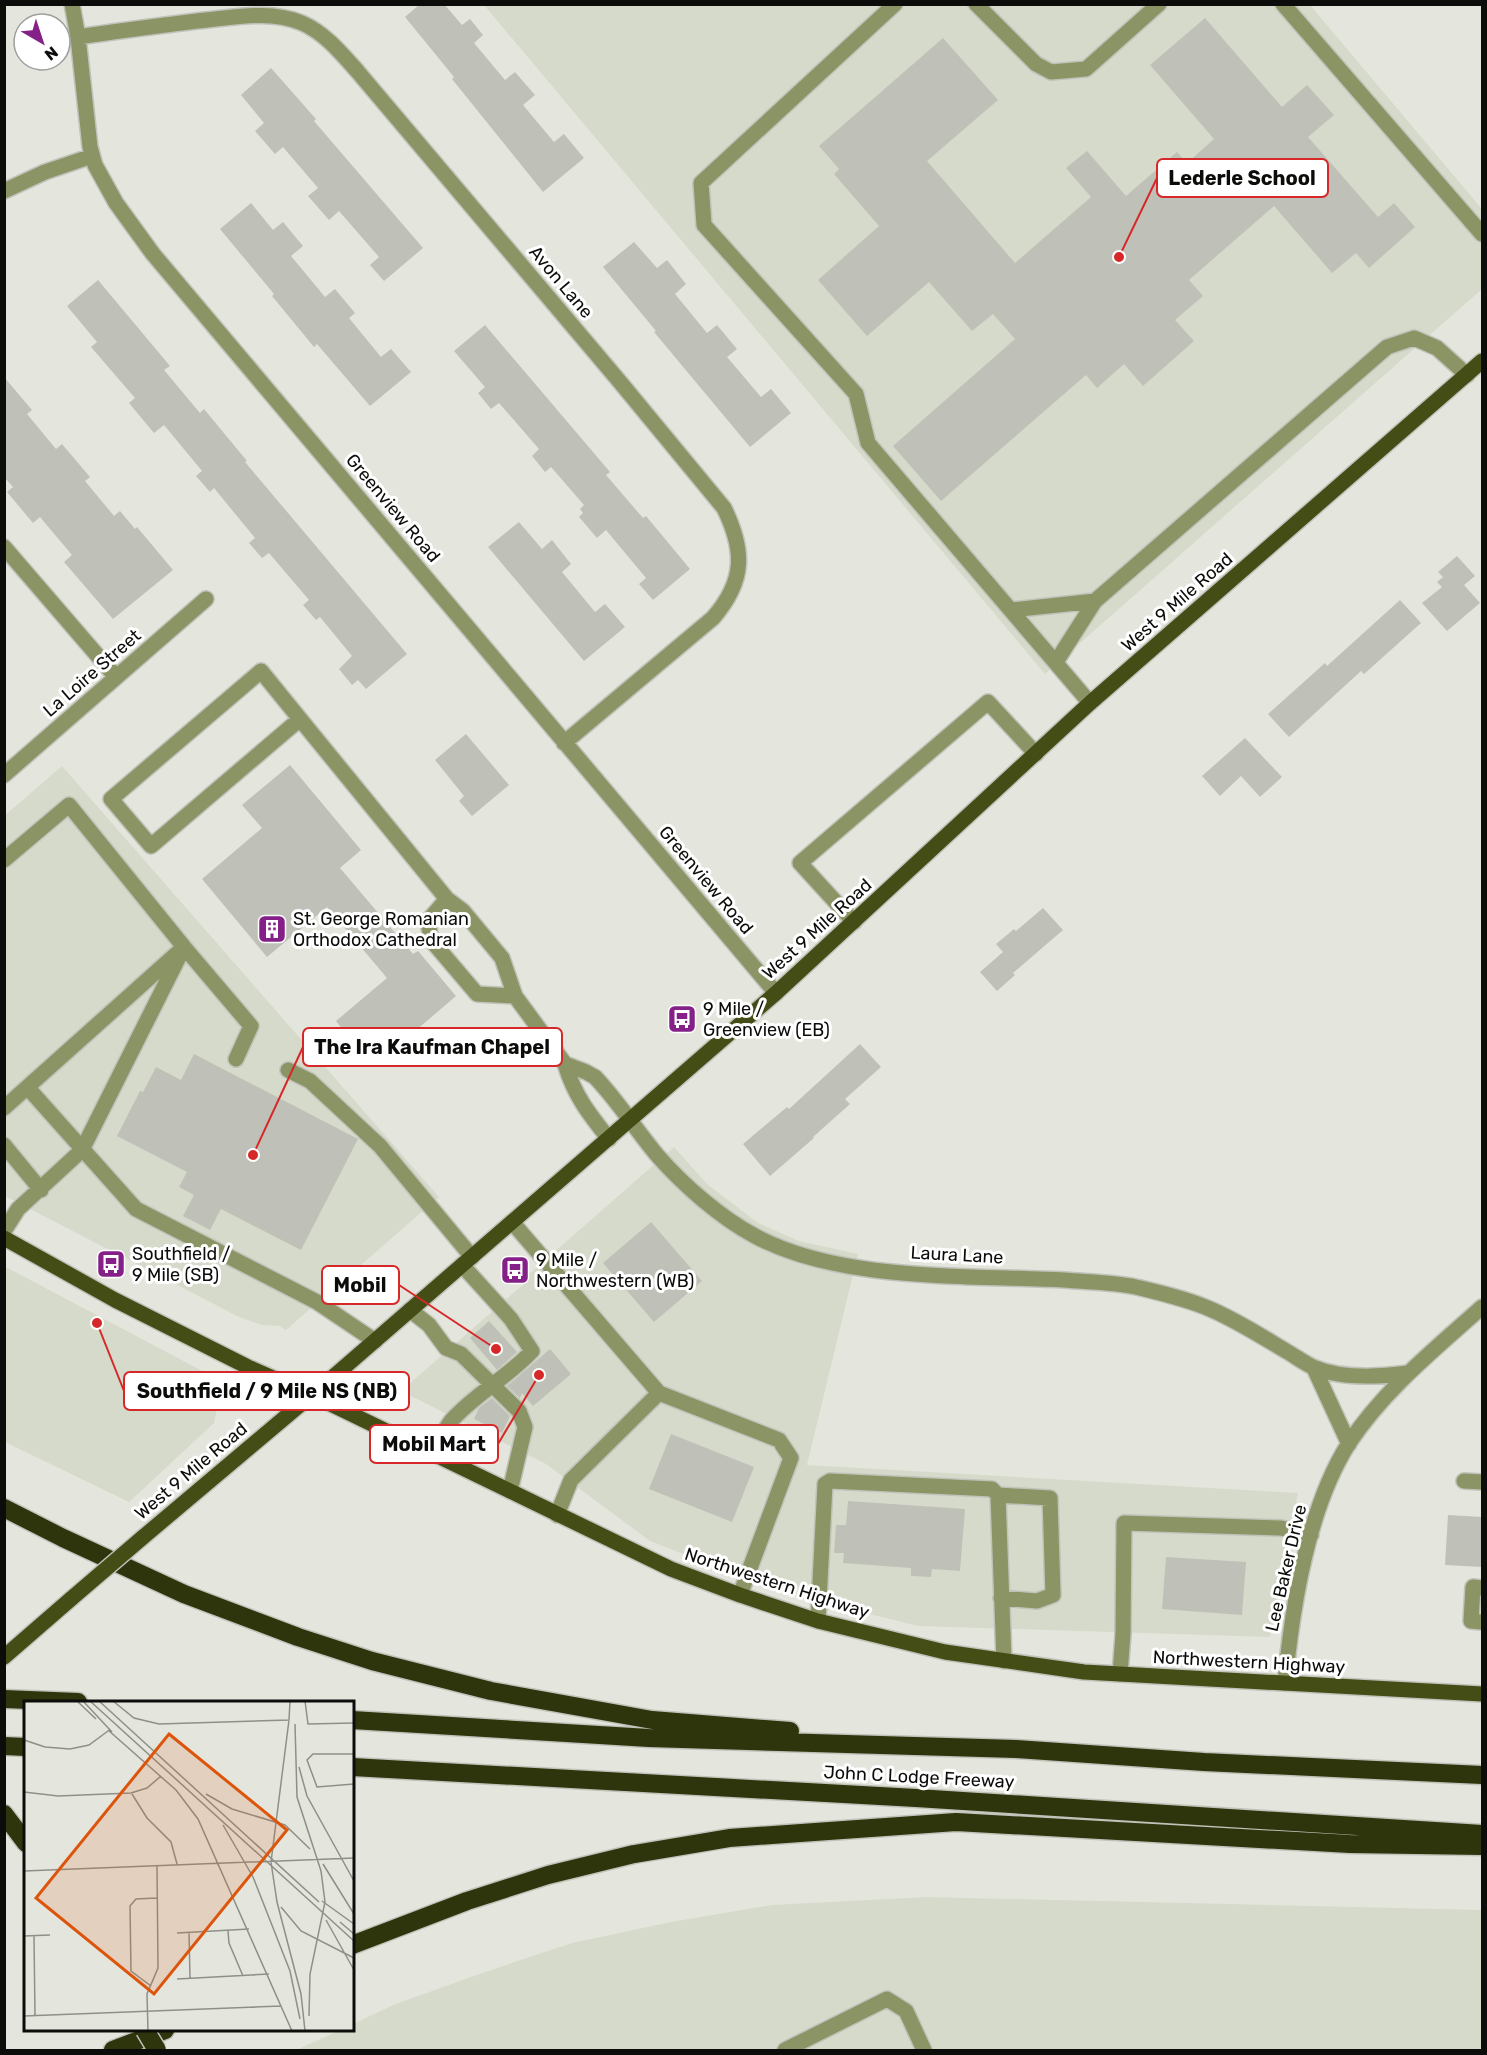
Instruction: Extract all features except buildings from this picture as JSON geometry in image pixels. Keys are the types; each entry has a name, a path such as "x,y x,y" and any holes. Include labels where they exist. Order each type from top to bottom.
{"highway":[{"path":"4,1508 73,1543 184,1594 225,1610 372,1661 491,1691 652,1720 1016,1749"},
{"path":"4,1698 60,1701"},
{"name":"John C Lodge Freeway","path":"354,1720 649,1738 1016,1749 1204,1762 1482,1775"},
{"path":"4,1746 24,1747"},
{"name":"John C Lodge Freeway","path":"354,1767 916,1798 1482,1834"},
{"path":"4,1814 24,1840"},
{"path":"354,1944 466,1901 548,1875 634,1854 729,1838 957,1822 1350,1844 1482,1846"},
{"path":"146,2031 157,2050"},
{"path":"113,2050 162,2031"}],"main road":[{"name":"West 9 Mile Road","path":"4,1657 375,1341 776,993 1090,703 1482,361"},
{"name":"Northwestern Highway","path":"4,1238 135,1310 248,1367 312,1395 671,1569 819,1621 945,1652 1120,1674 1482,1694"}],"street":[{"name":"Greenview Road","path":"72,4 92,156 116,203 153,254 776,993"},
{"path":"895,4 701,183 704,225 856,393 868,442 1090,703"},
{"path":"976,4 1036,64 1052,72 1086,69 1159,4"},
{"path":"1283,4 1482,234"},
{"name":"Avon Lane","path":"78,36 254,16 287,19 312,28 327,39 358,72 724,508 736,536 739,562 735,586 726,603 713,618 564,743"},
{"path":"4,191 45,172 92,156"},
{"path":"1056,662 1095,602 1387,347 1414,338 1437,348 1467,375"},
{"path":"4,547 117,678"},
{"name":"La Loire Street","path":"4,775 206,599"},
{"path":"1012,610 1095,602"},
{"path":"300,719 151,846 111,799 261,671 447,899 463,911 502,958 515,996 565,1064 570,1084 579,1100 609,1139"},
{"path":"854,922 800,863 988,702 1036,754"},
{"path":"4,860 69,805 251,1026 236,1059"},
{"path":"447,899 428,921 431,940 477,994 515,996"},
{"path":"4,1108 184,947"},
{"path":"4,1232 18,1209 82,1150 184,947"},
{"name":"Laura Lane","path":"565,1064 595,1077 659,1157 706,1202 732,1222 779,1247 837,1264 867,1269 1134,1287 1210,1309 1314,1368 1347,1375 1378,1378 1408,1373"},
{"path":"288,1070 310,1081 380,1146 511,1319 532,1352 494,1386 482,1392 450,1422 433,1454"},
{"path":"27,1088 136,1209 317,1302 375,1341"},
{"path":"4,1145 41,1190"},
{"path":"512,1222 659,1393 779,1440 791,1458 740,1595"},
{"name":"Lee Baker Drive","path":"1285,1683 1288,1643 1311,1534 1332,1477 1349,1444 1408,1373 1482,1307"},
{"path":"410,1310 429,1325 446,1348 461,1354 519,1411 525,1427 510,1491"},
{"path":"1314,1368 1331,1400 1349,1444"},
{"path":"557,1515 571,1480 659,1393"},
{"path":"819,1621 825,1484 831,1481 992,1490 998,1495 1050,1498 1053,1595 1038,1601 1001,1598"},
{"path":"1464,1481 1482,1482"},
{"path":"998,1495 1004,1660"},
{"path":"1120,1674 1123,1634 1124,1522 1281,1528 1311,1534"},
{"path":"1482,1587 1473,1587 1471,1621 1482,1622"},
{"path":"785,2050 887,1999 906,2011 924,2050"}],"shaded area":[{"path":"484,5 1310,5 1482,209 1482,289 1045,674"},
{"path":"62,766 439,1197 286,1330 279,1326 262,1325 239,1317 5,1196 4,816"},
{"path":"674,1147 707,1184 758,1223 799,1241 858,1254 807,1465 1298,1493 1270,1637 918,1626 781,1592 650,1541 546,1464 401,1391 525,1283 528,1275"},
{"path":"4,1266 225,1383 220,1393 214,1423 129,1502 5,1442"},
{"path":"927,1897 1482,1910 1482,2050 296,2050 338,2031 354,2031 354,2024 393,2005 572,1943 671,1922 772,1905"}],"place":[{"name":"Lederle School","path":"1119,257"},
{"name":"St. George Romanian Orthodox Cathedral","path":"272,929"},
{"name":"9 Mile / Greenview (EB)","path":"682,1019"},
{"name":"The Ira Kaufman Chapel","path":"253,1155"},
{"name":"Southfield / 9 Mile (SB)","path":"111,1264"},
{"name":"9 Mile / Northwestern (WB)","path":"515,1270"},
{"name":"Southfield / 9 Mile NS (NB)","path":"97,1323"},
{"name":"Mobil","path":"496,1349"},
{"name":"Mobil Mart","path":"539,1375"}]}
